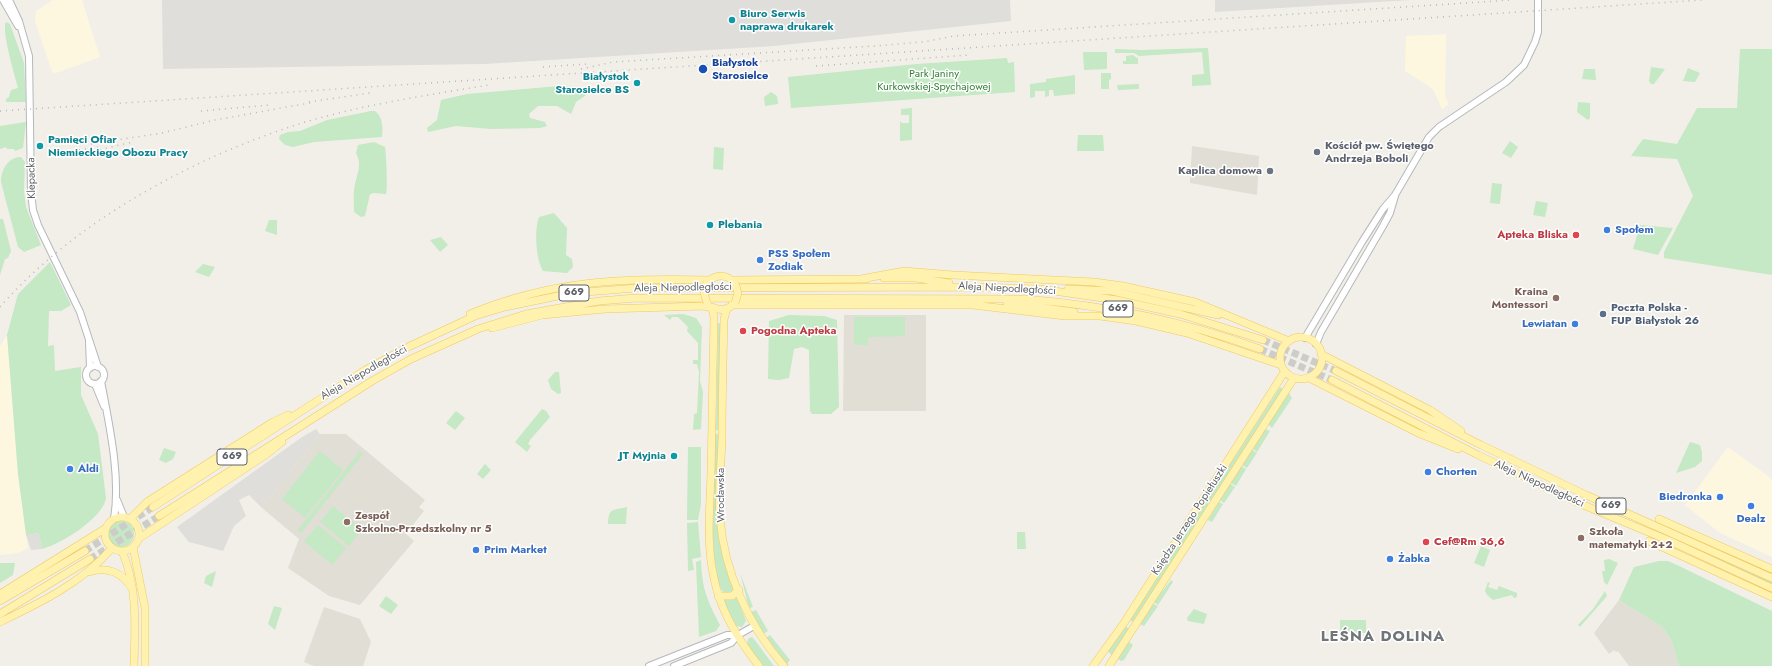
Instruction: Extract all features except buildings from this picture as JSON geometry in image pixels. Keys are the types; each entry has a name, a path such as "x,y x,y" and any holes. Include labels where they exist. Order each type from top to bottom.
{"main road":[{"path":"861,279 904,270 953,275 1094,282 1144,290 1195,302 1289,341"},
{"path":"408,347 444,324 503,300 539,291 607,281 709,281 720,276 733,281 900,277 974,287"},
{"path":"709,281 704,293 710,305"},
{"path":"731,306 738,293 733,281"},
{"name":"Aleja Niepodległości","path":"153,507 365,370 408,347 468,319 505,307 546,298 600,290 644,287 1040,288 1117,300 1180,314 1263,340"},
{"path":"1040,288 1112,291 1240,321"},
{"name":"Aleja Niepodległości","path":"158,516 372,381 450,340 478,328 526,314 599,301 636,298 1025,299 1118,309 1178,322 1260,349"},
{"path":"971,299 1105,316 1142,322 1187,333 1283,368 1294,378 1309,378 1418,433 1447,446 1478,455"},
{"path":"450,340 542,315 633,307 710,305 719,310 731,306 974,305 1065,316 1105,316"},
{"name":"Wrocławska","path":"710,305 714,318 710,559 718,596 727,616 759,666"},
{"name":"Wrocławska","path":"731,306 724,319 720,518 726,552 739,590 754,626 763,641 784,666"},
{"path":"1283,368 1280,354 1285,344 1294,338 1305,338 1316,344 1322,354 1322,360 1318,370 1309,378"},
{"path":"1322,354 1441,416 1481,445"},
{"name":"Księdza Jerzego Popiełuszki","path":"1093,666 1124,623 1283,368"},
{"name":"Aleja Niepodległości","path":"1336,371 1481,445 1586,495 1772,578"},
{"name":"Księdza Jerzego Popiełuszki","path":"1109,666 1294,378"},
{"name":"Aleja Niepodległości","path":"1332,380 1478,455 1582,504 1772,588"},
{"path":"0,594 106,528 114,519 127,518 147,502 273,422 310,405"},
{"path":"106,528 105,537 112,548 122,551 133,547 138,539 267,454 301,426"},
{"path":"127,518 138,528 138,539"},
{"path":"1659,519 1772,569"},
{"path":"1649,541 1772,598"},
{"path":"133,547 145,608 144,666"},
{"path":"0,622 38,603 85,574 102,560 112,548"},
{"path":"0,601 85,551"},
{"path":"122,551 130,572 134,592 134,666"},
{"path":"0,614 90,559"},
{"path":"85,574 96,570 111,571 126,580 134,592"},
{"path":"718,596 732,596 739,590"},
{"path":"1124,623 1131,623 1133,627 1132,631"}],"street":[{"name":"Klepacka","path":"3,0 22,32"},
{"name":"Klepacka","path":"9,0 22,32 29,56 31,78 31,192 33,210 38,224 80,312 98,367"},
{"path":"1305,338 1366,234 1383,209 1395,195 1429,137 1439,127 1506,82 1524,65 1536,37 1538,0"},
{"path":"1316,344 1321,332 1390,213 1395,195"},
{"name":"Klepacka","path":"89,338 90,368"},
{"path":"106,412 94,384 89,382 86,377 87,371 90,368 98,367 103,373 101,381 106,412 117,500 114,519"},
{"path":"94,384 101,381"},
{"path":"117,500 127,518"},
{"path":"674,666 731,643 738,635 754,626"},
{"path":"649,666 727,635 738,635"}],"shaded area":[{"path":"53,0 82,0 100,57 53,74 35,21 36,11"},
{"path":"162,0 1010,0 1011,21 774,46 485,64 163,69"},
{"path":"1215,0 1411,0 1215,12"},
{"path":"1446,34 1445,97 1449,104 1442,109 1433,89 1405,71 1406,36"},
{"path":"1192,146 1259,156 1257,195 1190,183"},
{"path":"844,315 926,315 926,411 843,411"},
{"path":"7,335 18,474 28,548 18,553 0,555 0,346"},
{"path":"316,429 320,434 262,508 249,495 239,500 246,516 234,526 223,551 189,542 177,527 302,437"},
{"name":"Zespół Szkolno-Przedszkolny nr 5","path":"320,434 346,434 425,500 419,507 424,511 406,534 414,541 360,605 329,596 288,568 299,539 262,508"},
{"path":"1728,447 1772,479 1772,557 1720,533 1685,505"},
{"path":"39,533 42,549 31,550 26,535"},
{"path":"1619,600 1661,626 1671,639 1679,666 1629,666 1618,651 1616,652 1614,650 1609,654 1594,633"},
{"path":"324,607 360,619 371,642 363,666 314,666 304,662"}],"green space":[{"path":"6,22 10,24 24,63 26,102 6,102 11,90 18,88 5,34"},
{"path":"1208,48 1211,85 1192,86 1192,75 1204,74 1202,52 1139,56 1134,53 1115,53 1115,49 1141,50"},
{"path":"1740,49 1772,49 1772,275 1664,258 1664,252 1693,196 1677,159 1631,156 1643,139 1677,144 1697,108 1737,108"},
{"path":"1083,52 1107,52 1107,69 1084,70"},
{"path":"1133,55 1138,59 1138,64 1123,64 1123,61 1126,61 1126,56"},
{"name":"Park Janiny Kurkowskiej-Spychajowej","path":"1007,58 1008,63 1014,62 1015,92 791,108 788,77 917,64"},
{"path":"1651,67 1665,69 1654,84 1651,84 1649,81"},
{"path":"1688,68 1700,73 1695,82 1683,81"},
{"path":"1584,69 1595,69 1596,80 1582,79"},
{"path":"1101,73 1111,73 1109,89 1101,89"},
{"path":"1075,75 1075,94 1054,96 1053,90 1049,90 1049,96 1045,97 1045,91 1035,91 1035,97 1030,98 1030,84 1046,82 1046,79"},
{"path":"1139,84 1139,89 1118,90 1117,85"},
{"path":"559,86 584,87 586,95 576,102 571,114 557,106 538,106 529,114 530,118 545,122 547,126 540,128 491,129 456,126 428,132 427,128 437,120 441,100 467,94"},
{"path":"771,92 777,96 778,104 765,106 764,97"},
{"path":"1578,102 1590,103 1590,118 1588,120 1577,112"},
{"path":"912,108 912,140 900,141 900,121 902,123 909,123 909,115 901,115 901,109"},
{"path":"375,111 380,116 382,137 314,142 293,147 285,145 279,139 280,135 288,132 300,131 327,120"},
{"path":"26,122 23,148 15,151 14,149 7,149 6,147 0,149 0,126"},
{"path":"1078,135 1103,135 1104,151 1077,151"},
{"path":"1510,141 1518,147 1511,158 1502,153"},
{"path":"374,142 385,147 387,191 386,194 370,194 365,216 361,217 354,212 354,190 359,165 356,153 358,145"},
{"path":"714,147 724,148 723,170 713,169"},
{"path":"21,157 25,162 24,190 26,207 41,245 24,252 18,247 1,182 2,173 6,165 12,159"},
{"path":"1492,183 1502,184 1500,204 1490,203"},
{"path":"1536,201 1548,203 1545,217 1533,215"},
{"path":"554,213 567,228 566,255 572,259 573,267 567,273 543,271 537,252 536,237 539,217"},
{"path":"0,219 3,219 11,251 8,258 5,259 0,275"},
{"path":"269,220 277,220 277,235 265,231"},
{"path":"1640,225 1673,228 1658,255 1633,249"},
{"path":"441,237 448,245 440,252 430,240"},
{"path":"50,262 71,305 61,311 49,311 48,346 54,345 55,371 81,367 81,395 98,434 106,498 103,506 89,522 60,542 42,549 39,533 26,535 18,474 7,335 18,294"},
{"path":"203,264 215,267 209,277 195,272"},
{"path":"683,314 696,318 702,327 700,381 703,392 701,429 693,430 694,414 697,413 699,372 697,364 693,364 693,360 698,360 698,343 687,331 688,327 678,317 672,317 670,320 664,315"},
{"path":"789,315 824,316 837,320 839,407 831,414 812,414 810,411 809,350 802,347 794,349 789,378 779,380 768,379 769,321"},
{"path":"854,317 905,317 905,336 868,337 868,345 854,345"},
{"path":"718,323 721,324 719,430 716,430"},
{"path":"555,372 559,372 561,393 558,394 551,389 548,380"},
{"path":"1280,387 1283,389 1133,622 1129,620"},
{"path":"1289,393 1292,398 1272,428 1268,424"},
{"path":"542,409 546,411 550,417 530,440 528,444 531,446 527,452 515,442"},
{"path":"456,411 465,418 455,430 446,423"},
{"path":"1265,429 1270,431 1257,452 1253,449"},
{"path":"715,434 719,434 717,515 734,590 730,593 725,593 719,584 715,566 713,544 713,492"},
{"path":"1690,442 1700,445 1702,461 1695,467 1676,473"},
{"path":"688,447 701,447 701,504 698,520 687,520"},
{"path":"164,448 176,452 173,459 166,463 159,460"},
{"path":"1252,450 1257,453 1247,468 1242,465"},
{"path":"320,451 343,470 305,518 282,499"},
{"path":"360,451 363,454 301,533 297,531"},
{"path":"485,464 491,470 483,479 477,474"},
{"path":"1241,466 1246,469 1236,486 1231,483"},
{"path":"1230,484 1235,487 1224,503 1220,500"},
{"path":"1219,502 1223,504 1212,522 1208,520"},
{"path":"333,506 362,530 349,546 320,522"},
{"path":"627,507 626,524 608,524 610,512"},
{"path":"121,521 130,525 134,534 130,543 121,547 112,543 108,534 112,525"},
{"path":"698,522 701,557 692,559 694,570 688,571 687,523"},
{"path":"318,525 346,548 332,565 304,541"},
{"path":"1017,532 1025,532 1026,549 1017,549"},
{"path":"1669,536 1772,581 1772,584 1669,538"},
{"path":"1481,546 1490,550 1484,567 1474,563"},
{"path":"1609,559 1618,563 1607,585 1604,582 1602,571 1605,571 1604,560"},
{"path":"701,560 706,594 720,625 716,631 699,637 696,562"},
{"path":"1659,561 1668,561 1772,611 1772,666 1679,666 1671,639 1661,626 1619,600 1634,567"},
{"path":"0,563 15,563 13,575 0,583"},
{"path":"216,571 212,587 204,583 206,576"},
{"path":"740,573 753,607 749,608"},
{"path":"1171,580 1173,582 1158,605 1154,602"},
{"path":"1488,582 1490,583 1488,587 1497,590 1499,586 1517,593 1517,597 1514,598 1512,595 1493,600 1485,591"},
{"path":"1605,591 1607,596 1580,627 1578,625 1593,609"},
{"path":"386,596 398,605 391,614 379,606"},
{"path":"737,596 746,621 742,627 736,626 722,600 731,600"},
{"path":"1153,604 1158,606 1144,626 1140,624"},
{"path":"274,606 282,608 275,630 268,624"},
{"path":"1194,609 1207,614 1204,624 1188,621 1187,618"},
{"path":"756,610 768,631 763,634 751,612"},
{"path":"1340,620 1366,620 1366,633 1340,633"},
{"path":"1125,626 1129,629 1112,655 1108,652"},
{"path":"770,635 790,660 787,664 766,638"},
{"path":"752,637 774,666 762,666 747,644 748,639"},
{"path":"1129,642 1133,645 1124,660 1121,661 1118,659"}],"tunnel":[{"path":"1263,340 1336,371"},
{"path":"1260,349 1332,380"},
{"path":"85,551 153,507"},
{"path":"90,559 159,516"}],"railway":[{"path":"581,69 613,62 874,46 923,42 954,36 1512,0"},
{"path":"0,111 1702,0"},
{"path":"816,66 969,55"},
{"path":"543,67 587,64"},
{"path":"0,307 30,276 64,247 100,220 179,173 220,154 261,137 324,117 395,101 489,85"},
{"path":"309,102 370,93"},
{"path":"91,144 162,133 215,120 315,102"},
{"path":"201,111 269,105"},
{"path":"94,151 133,142"},
{"path":"79,150 99,147"}],"place":[{"name":"Biuro Serwis naprawa drukarek","path":"732,20"},
{"name":"Białystok Starosielce","path":"703,69"},
{"name":"Białystok Starosielce BS","path":"637,83"},
{"name":"Pamięci Ofiar Niemieckiego Obozu Pracy","path":"40,146"},
{"name":"Kościół pw. Świętego Andrzeja Boboli","path":"1317,152"},
{"name":"Kaplica domowa","path":"1270,171"},
{"name":"Plebania","path":"710,225"},
{"name":"Społem","path":"1607,230"},
{"name":"Apteka Bliska","path":"1576,235"},
{"name":"PSS Społem Zodiak","path":"760,260"},
{"name":"Kraina Montessori","path":"1556,298"},
{"name":"Poczta Polska - FUP Białystok 26","path":"1603,314"},
{"name":"Lewiatan","path":"1575,324"},
{"name":"Pogodna Apteka","path":"743,331"},
{"name":"JT Myjnia","path":"674,456"},
{"name":"Aldi","path":"70,469"},
{"name":"Chorten","path":"1428,472"},
{"name":"Biedronka","path":"1720,497"},
{"name":"Dealz","path":"1751,506"},
{"name":"Zespół Szkolno-Przedszkolny nr 5","path":"347,522"},
{"name":"Szkoła matematyki 2+2","path":"1581,538"},
{"name":"Cef@Rm 36,6","path":"1426,542"},
{"name":"Prim Market","path":"476,550"},
{"name":"Żabka","path":"1390,559"}],"district":[{"name":"LEŚNA DOLINA","path":"1383,637"}]}
